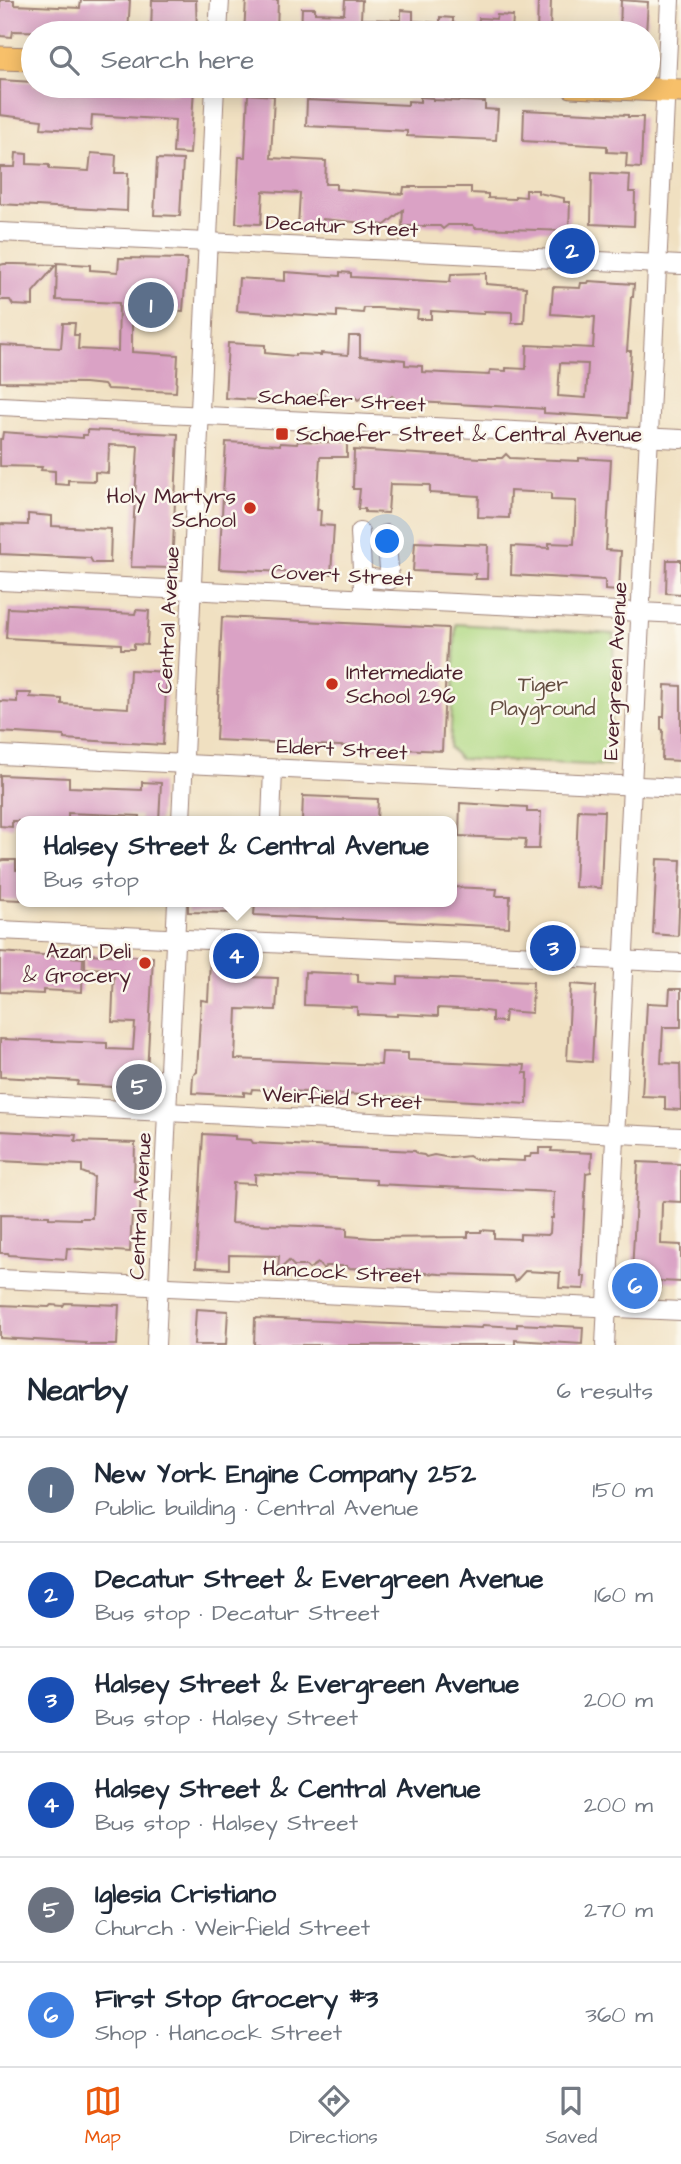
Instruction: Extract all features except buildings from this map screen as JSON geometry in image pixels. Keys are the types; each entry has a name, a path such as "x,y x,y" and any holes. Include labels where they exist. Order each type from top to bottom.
{"main road":[{"path":"0,58 21,59"}],"street":[{"path":"219,21 220,0"},
{"name":"Evergreen Avenue","path":"605,1345 657,264 673,91 670,0"},
{"name":"Central Avenue","path":"181,816 215,98"},
{"name":"Decatur Street","path":"0,232 681,265"},
{"name":"Schaefer Street","path":"0,406 681,439"},
{"path":"360,532 364,598"},
{"path":"362,577 390,580 386,534"},
{"name":"Covert Street","path":"0,581 681,614"},
{"name":"Eldert Street","path":"0,755 681,788"},
{"path":"271,816 273,769"},
{"name":"Central Avenue","path":"156,1345 177,907"},
{"path":"0,930 681,962"},
{"name":"Weirfield Street","path":"0,1104 681,1137"},
{"name":"Hancock Street","path":"0,1279 681,1311"}],"green space":[{"name":"Tiger Playground","path":"456,624 614,634 610,766 460,759 450,748"}],"place":[{"name":"Decatur Street & Evergreen Avenue","path":"572,251"},
{"name":"New York Engine Company 252","path":"151,305"},
{"name":"Schaefer Street & Central Avenue","path":"282,434"},
{"name":"Holy Martyrs School","path":"250,508"},
{"name":"Intermediate School 296","path":"332,684"},
{"name":"Halsey Street & Evergreen Avenue","path":"553,948"},
{"name":"Halsey Street & Central Avenue","path":"236,956"},
{"name":"Azan Deli & Grocery","path":"145,963"},
{"name":"Iglesia Cristiano","path":"139,1087"},
{"name":"First Stop Grocery #3","path":"635,1286"}]}
